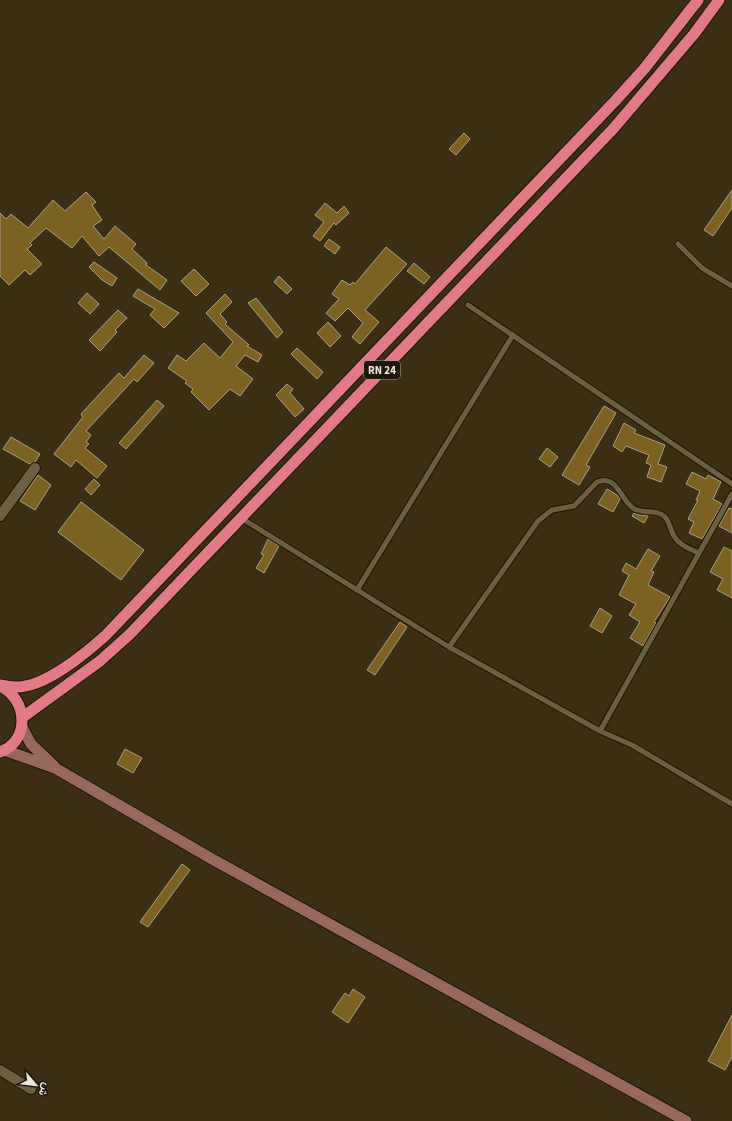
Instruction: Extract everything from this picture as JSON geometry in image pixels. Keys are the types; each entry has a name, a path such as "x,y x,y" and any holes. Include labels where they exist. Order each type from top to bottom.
{"highway":[{"name":"RN 24","path":"0,685 17,688 52,676 90,650 106,635 615,101 649,63 698,0"},
{"name":"RN 24","path":"22,722 100,661 130,634 613,129 694,34 719,0"},
{"path":"0,685 16,697 21,706 22,722 18,736 2,751"}],"main road":[{"path":"22,722 31,744 55,768"},
{"path":"2,751 55,768 219,863 686,1121"}],"street":[{"path":"0,516 35,468"},
{"path":"0,1070 31,1089"}],"lane":[{"path":"678,244 702,268 732,286"},
{"path":"468,305 732,484"},
{"path":"357,590 513,336"},
{"path":"449,647 538,521 547,512 574,506 597,482 601,480 618,487 625,501 633,508 639,511 660,513 664,516 676,540 699,553"},
{"path":"600,731 732,494"},
{"path":"241,518 449,647 600,731 632,745 732,804"}],"building":[{"path":"464,133 470,139 456,155 449,149"},
{"path":"732,190 732,208 713,236 704,230"},
{"path":"86,192 96,202 92,205 102,220 93,226 104,239 115,226 136,244 132,249 147,263 146,265 167,280 160,290 109,247 99,256 82,236 72,248 46,228 30,243 32,245 27,249 42,264 30,275 25,270 9,285 0,276 0,213 6,219 11,214 28,228 53,200 65,211"},
{"path":"325,203 337,213 344,206 349,213 336,225 334,223 320,241 313,236 324,222 315,215"},
{"path":"329,239 340,247 335,254 324,246"},
{"path":"386,247 407,264 365,310 379,322 360,344 352,337 363,323 348,308 335,321 326,313 339,299 332,294 342,280 350,285 353,282 355,284"},
{"path":"94,262 117,278 112,286 102,280 89,267"},
{"path":"414,263 430,277 424,284 407,271"},
{"path":"194,269 209,284 196,296 181,281"},
{"path":"279,276 292,289 287,294 274,282"},
{"path":"138,289 179,313 164,328 150,315 155,309 133,296"},
{"path":"87,293 99,304 90,314 78,303"},
{"path":"225,294 232,302 220,314 227,322 225,324 249,345 247,346 262,355 258,362 245,355 236,366 253,379 240,396 230,389 209,410 191,392 193,389 185,383 187,381 168,368 177,355 186,361 204,343 220,358 233,342 206,313"},
{"path":"256,298 283,332 277,338 248,303"},
{"path":"118,310 127,318 115,330 117,332 100,351 89,340"},
{"path":"328,322 341,336 330,347 317,333"},
{"path":"297,348 323,372 317,379 291,354"},
{"path":"144,355 154,363 137,382 134,379 86,431 91,435 86,442 89,444 85,448 107,466 97,478 76,460 71,467 54,454 83,417 81,414 119,373 124,378"},
{"path":"287,384 293,389 290,393 304,409 295,417 276,395"},
{"path":"157,400 164,406 126,449 119,443"},
{"path":"604,406 616,413 586,465 590,467 579,485 562,475"},
{"path":"624,423 636,430 634,433 665,445 658,464 667,467 661,482 647,477 651,465 646,463 649,455 626,446 622,452 613,446"},
{"path":"11,437 40,454 35,462 30,464 3,449"},
{"path":"547,448 558,457 550,467 539,459"},
{"path":"692,472 706,479 708,475 721,482 713,499 722,504 702,539 689,533 694,522 688,519 698,500 696,500 700,491 686,484"},
{"path":"38,475 51,485 35,510 20,501"},
{"path":"94,479 100,485 91,495 85,489"},
{"path":"607,489 617,495 620,499 613,512 598,504"},
{"path":"81,502 144,550 121,580 58,532"},
{"path":"729,508 732,509 732,533 719,526"},
{"path":"634,513 648,516 644,523 632,516"},
{"path":"268,539 279,546 264,573 256,568 264,555 261,554"},
{"path":"724,547 732,551 732,598 717,590 723,579 710,572"},
{"path":"648,549 660,556 651,571 654,572 648,585 670,597 654,622 656,623 643,646 630,638 640,622 629,615 636,604 619,595 629,575 622,571 626,563 636,569"},
{"path":"600,608 612,616 602,633 590,626"},
{"path":"400,622 407,627 375,675 367,670"},
{"path":"125,749 142,758 133,773 117,764"},
{"path":"182,864 190,870 148,927 140,922"},
{"path":"353,989 365,997 348,1023 332,1012 345,993 349,996"},
{"path":"732,1015 732,1057 725,1070 708,1061"}]}
